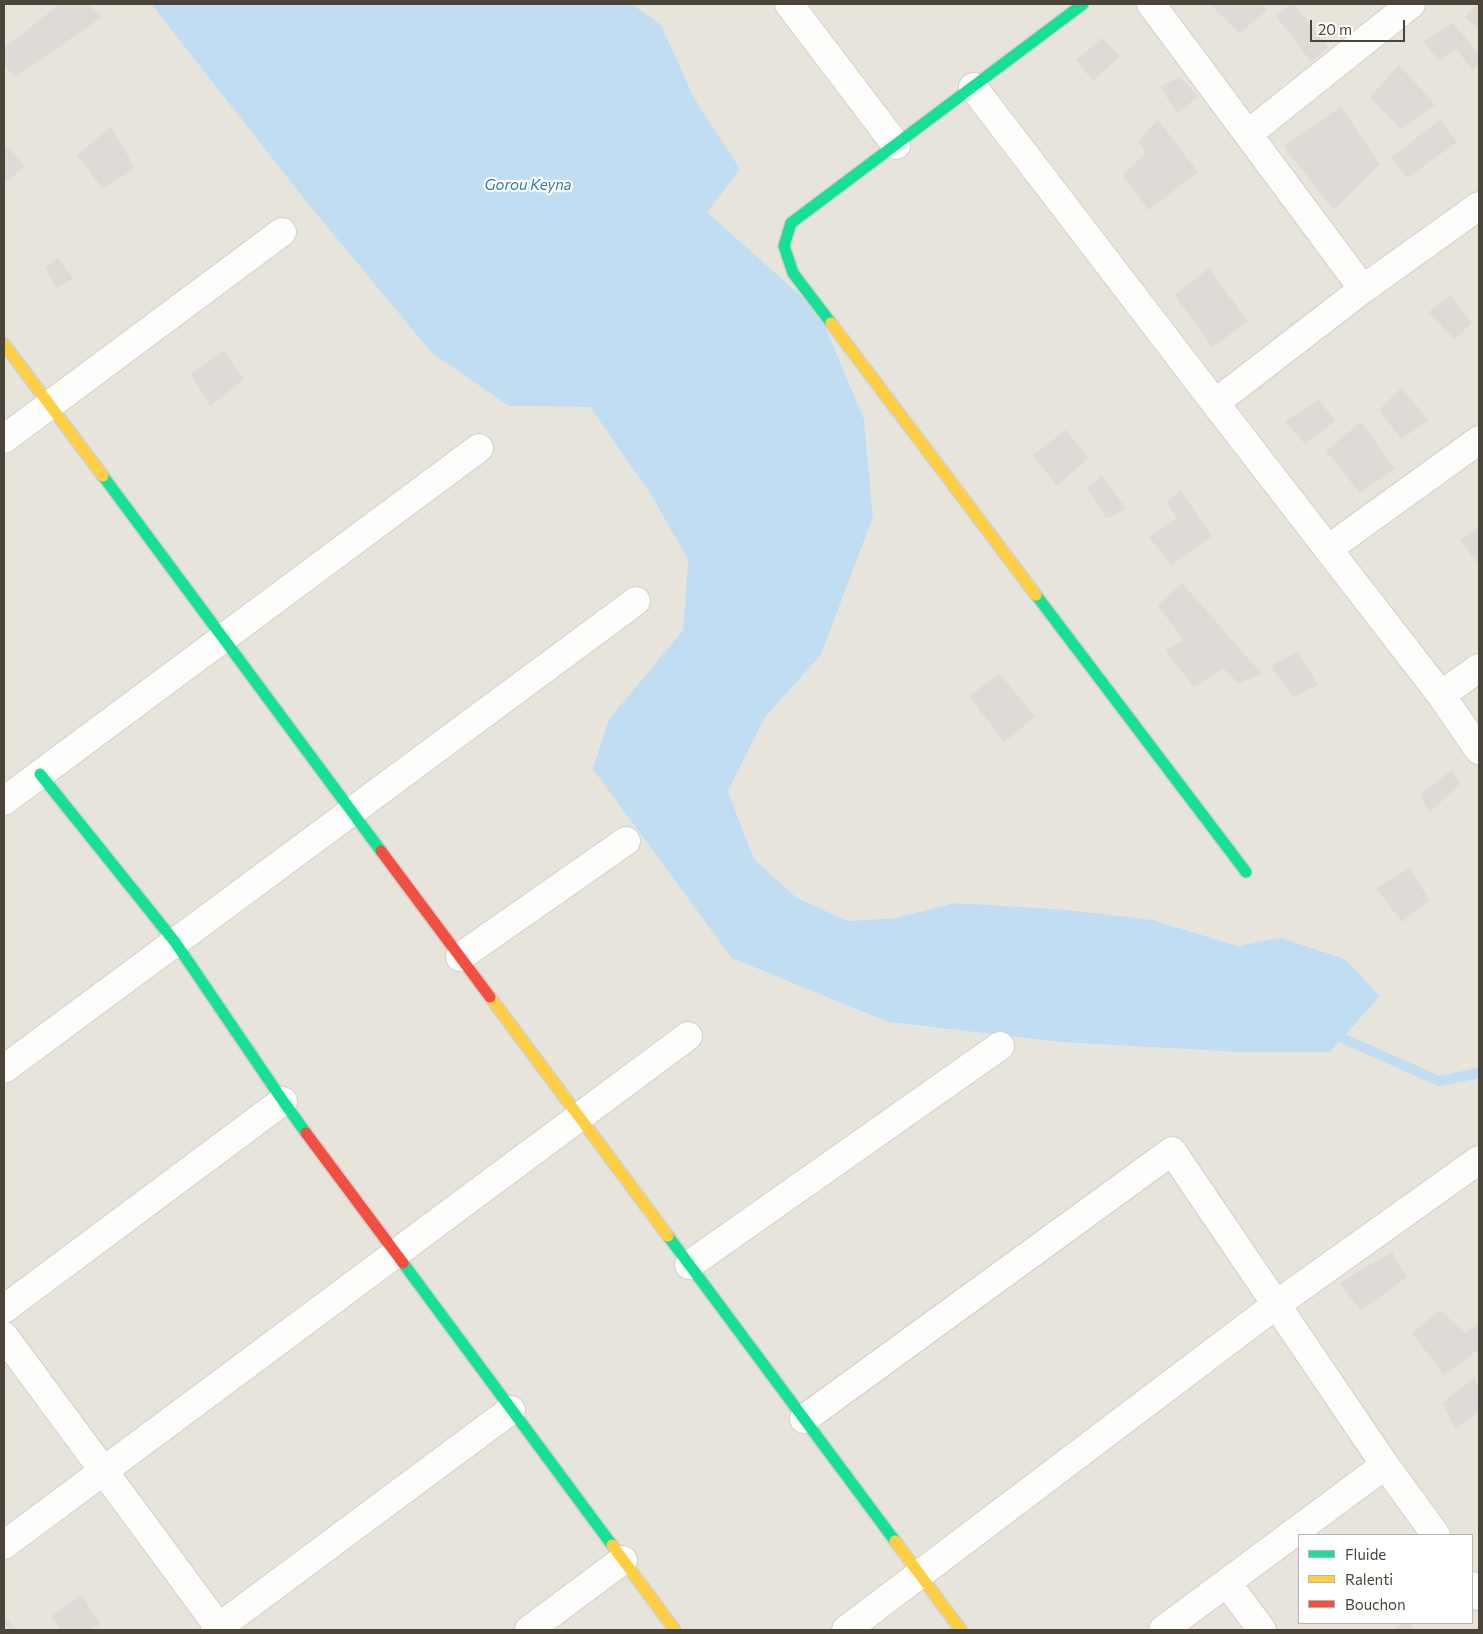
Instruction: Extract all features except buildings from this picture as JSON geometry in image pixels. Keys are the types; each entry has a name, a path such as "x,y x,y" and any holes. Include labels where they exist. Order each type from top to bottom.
{"street":[{"path":"789,4 896,144"},
{"path":"1084,4 791,223 784,246 793,273 1246,872"},
{"path":"1151,4 1363,288"},
{"path":"1248,134 1411,4"},
{"path":"973,87 1441,695 1479,750"},
{"path":"1215,403 1363,288 1479,206"},
{"path":"4,439 282,232"},
{"path":"4,344 961,1630"},
{"path":"1328,549 1479,440"},
{"path":"4,802 479,448"},
{"path":"4,1069 636,601"},
{"path":"1441,695 1479,668"},
{"path":"40,774 175,942 283,1102 675,1630"},
{"path":"460,957 626,841"},
{"path":"4,1545 688,1036"},
{"path":"689,1265 1000,1046"},
{"path":"4,1309 283,1102"},
{"path":"804,1418 1172,1151 1385,1465 1435,1534"},
{"path":"846,1630 1276,1304 1478,1163"},
{"path":"4,1336 218,1629 511,1410"},
{"path":"1163,1630 1385,1465"},
{"path":"530,1630 623,1560"},
{"path":"1226,1583 1262,1630"}],"shaded area":[{"path":"4,4 151,4 301,195 509,406 590,407 651,495 688,560 683,630 609,719 888,1022 1060,1042 1236,1052 1330,1052 1380,996 1345,959 1280,939 1238,946 1153,920 955,903 895,918 848,921 797,898 754,859 728,791 765,717 821,655 873,517 864,419 819,312 707,212 694,98 661,26 632,4 1479,4 1479,1630 4,1630"}],"water":[{"name":"Gorou Keyna","path":"151,4 632,4 661,25 694,98 740,169 707,212 819,312 864,419 873,517 821,655 765,717 728,791 754,859 797,898 848,921 895,918 955,903 1067,910 1153,920 1238,946 1280,938 1345,959 1380,996 1330,1052 1236,1052 1060,1042 888,1022 732,958 593,769 609,719 683,630 688,560 651,495 590,407 509,406 431,352 301,195"}],"waterway":[{"path":"1331,1033 1439,1081 1479,1073"}],"traffic: fast":[{"path":"831,323 793,273 784,246 791,223 1083,4"},
{"path":"103,476 381,851"},
{"path":"1036,595 1246,872"},
{"path":"40,774 175,942 306,1133"},
{"path":"668,1236 895,1541"},
{"path":"403,1263 612,1545"}],"traffic: slow":[{"path":"831,323 1036,595"},
{"path":"4,344 103,476"},
{"path":"490,997 668,1236"},
{"path":"895,1541 961,1630"},
{"path":"612,1545 675,1630"}],"traffic: jam":[{"path":"381,851 490,997"},
{"path":"306,1133 403,1263"}]}
